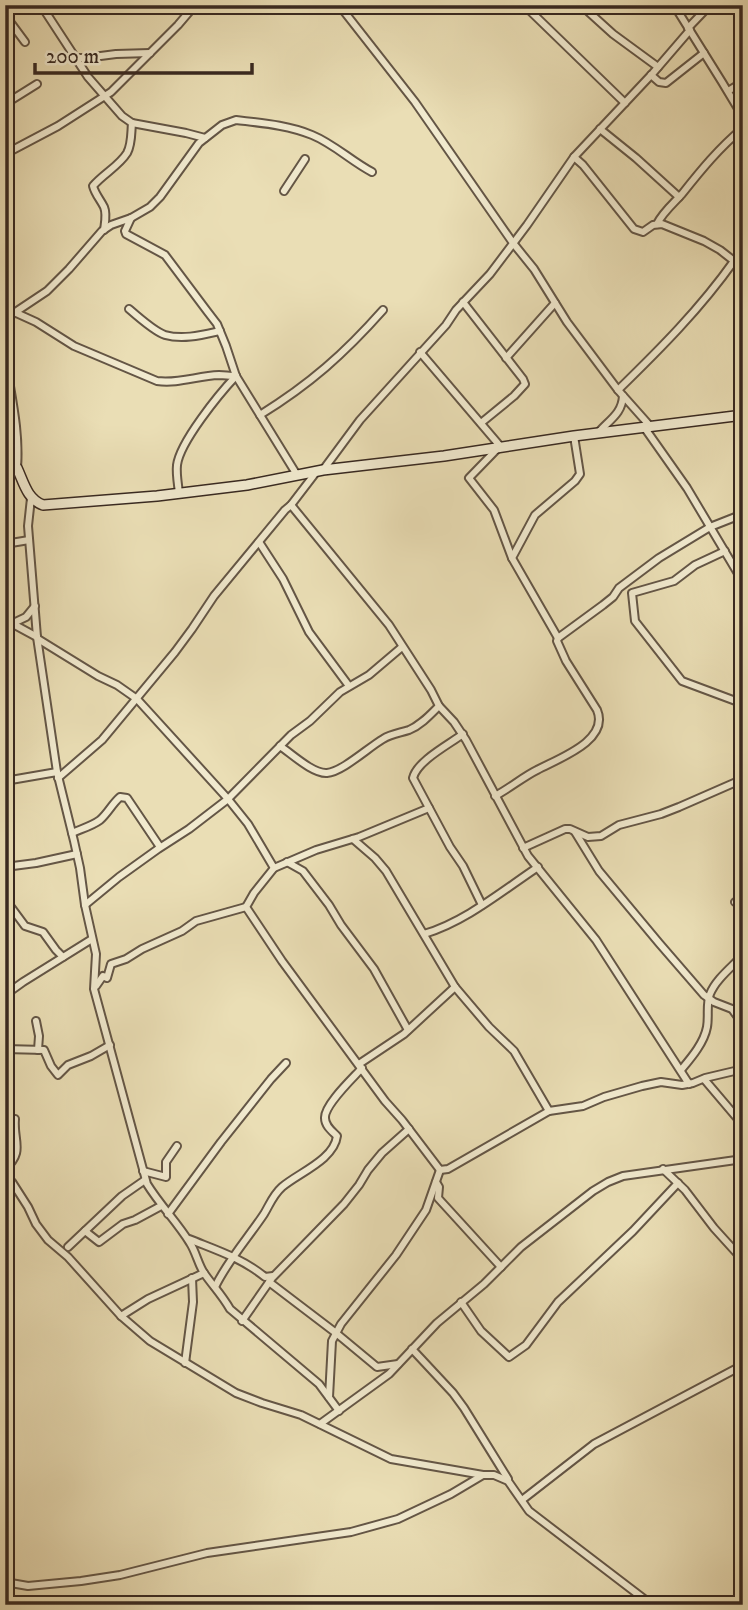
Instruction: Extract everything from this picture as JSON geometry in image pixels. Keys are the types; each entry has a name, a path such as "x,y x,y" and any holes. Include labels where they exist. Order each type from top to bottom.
{"street":[{"path":"41,5 88,78 122,116 132,123 205,138"},
{"path":"5,154 58,126 105,96 195,5"},
{"path":"339,5 415,102 534,269 567,322 647,427 743,582"},
{"path":"524,5 625,103"},
{"path":"581,5 613,34 658,67"},
{"path":"674,5 743,117"},
{"path":"5,781 58,775 102,740 137,699 258,542 360,420 490,274 574,157 651,75 710,5"},
{"path":"5,15 25,42"},
{"path":"75,58 150,53"},
{"path":"651,75 659,82 666,83 704,53"},
{"path":"727,91 743,82"},
{"path":"5,104 37,84"},
{"path":"5,319 47,291 104,230 150,207 193,151 222,125 236,120 294,128 337,148 372,172"},
{"path":"104,230 106,214 93,186 128,152 132,123"},
{"path":"657,224 704,165 743,128"},
{"path":"600,130 679,197"},
{"path":"574,157 634,229 643,232 653,225 662,224 704,241 743,268"},
{"path":"284,191 304,159"},
{"path":"131,218 126,234 171,261 217,324 236,376 297,475"},
{"path":"620,393 695,312 734,261"},
{"path":"463,302 525,384 481,423"},
{"path":"506,358 555,303"},
{"path":"129,309 163,335 186,337 220,331"},
{"path":"260,415 293,394 338,358 383,310"},
{"path":"14,312 36,322 74,346 157,380 186,381 219,375 236,376"},
{"path":"421,352 500,446"},
{"path":"5,355 14,406 17,468 31,498 43,505 247,485 320,470 743,415"},
{"path":"179,493 179,457 224,388 236,376"},
{"path":"598,433 619,412 622,406 620,393"},
{"path":"512,558 535,515 580,474 574,436"},
{"path":"495,796 537,770 572,754 598,729 600,718 566,661 558,638 512,558 494,510 469,478 500,446"},
{"path":"5,462 17,468"},
{"path":"31,498 28,526 38,638 58,775 77,854 96,954 94,989 145,1180 187,1238 204,1273 230,1310 319,1384 339,1411"},
{"path":"291,505 389,625 439,706 463,734 523,848 596,940 690,1084"},
{"path":"558,638 613,597 619,588 639,572 710,527 743,514"},
{"path":"5,544 29,540"},
{"path":"258,542 283,579 309,632 349,686"},
{"path":"725,551 695,565 674,580 632,593 635,621 682,681 741,703 743,701"},
{"path":"5,627 30,613 35,606"},
{"path":"13,624 137,699 228,799 254,832 274,867"},
{"path":"85,905 119,877 228,799 291,735 340,692 369,675 402,647"},
{"path":"280,746 320,772 336,771 382,740 409,730 439,706"},
{"path":"463,734 429,757 420,765 413,778 482,905"},
{"path":"523,848 570,829 587,837 601,836 619,825 661,814 743,779"},
{"path":"72,833 96,823 120,797 127,798 160,847"},
{"path":"94,989 103,976 109,976 111,964 183,931 196,921 246,907 274,867 429,808"},
{"path":"575,832 611,888 659,943 708,998 732,1009 743,1024"},
{"path":"353,839 386,871 455,988 514,1051 549,1111"},
{"path":"5,867 77,854"},
{"path":"287,862 303,871 329,905 374,969 408,1031"},
{"path":"424,934 438,930 478,909 537,867"},
{"path":"5,899 25,926 43,932 63,957"},
{"path":"735,902 743,905"},
{"path":"246,907 282,961 385,1101 440,1170"},
{"path":"5,995 92,939"},
{"path":"681,1070 704,1037 708,998 715,984 743,955"},
{"path":"215,1287 272,1199 283,1186 305,1173 327,1154 336,1142 337,1136 325,1122 325,1114 338,1092 360,1066 408,1031 455,988"},
{"path":"36,1021 38,1050"},
{"path":"5,1049 44,1050 58,1075 68,1065 110,1045"},
{"path":"169,1214 220,1142 286,1063"},
{"path":"440,1170 465,1160 549,1111 583,1105 642,1086 661,1083 690,1084 743,1069"},
{"path":"704,1079 743,1125"},
{"path":"5,1169 14,1161 16,1154 15,1119"},
{"path":"242,1321 273,1278 344,1204 382,1153 410,1129"},
{"path":"143,1171 166,1177 166,1162 177,1146"},
{"path":"320,1424 389,1374 437,1323 484,1284 521,1247 593,1191 623,1176 743,1158"},
{"path":"663,1169 695,1202 743,1260"},
{"path":"329,1397 332,1341 341,1324 396,1255 426,1210 440,1170"},
{"path":"5,1177 12,1182 48,1240 121,1316 150,1341 185,1363 236,1393 301,1415 391,1459 494,1475 508,1480"},
{"path":"68,1248 122,1196 145,1180"},
{"path":"436,1182 439,1187 438,1198 501,1267"},
{"path":"461,1302 481,1331 509,1357 526,1345 558,1302 633,1231 678,1183"},
{"path":"85,1231 99,1242 122,1224 162,1206"},
{"path":"187,1238 234,1256 265,1277 273,1278 377,1367 398,1364"},
{"path":"121,1316 148,1299 204,1273"},
{"path":"185,1363 193,1302 192,1278"},
{"path":"412,1349 460,1402 529,1511 652,1605"},
{"path":"522,1500 594,1444 743,1365"},
{"path":"5,1582 28,1586 81,1581 120,1575 207,1553 351,1532 398,1519 451,1494 482,1475"},
{"path":"728,1605 743,1602"}]}
